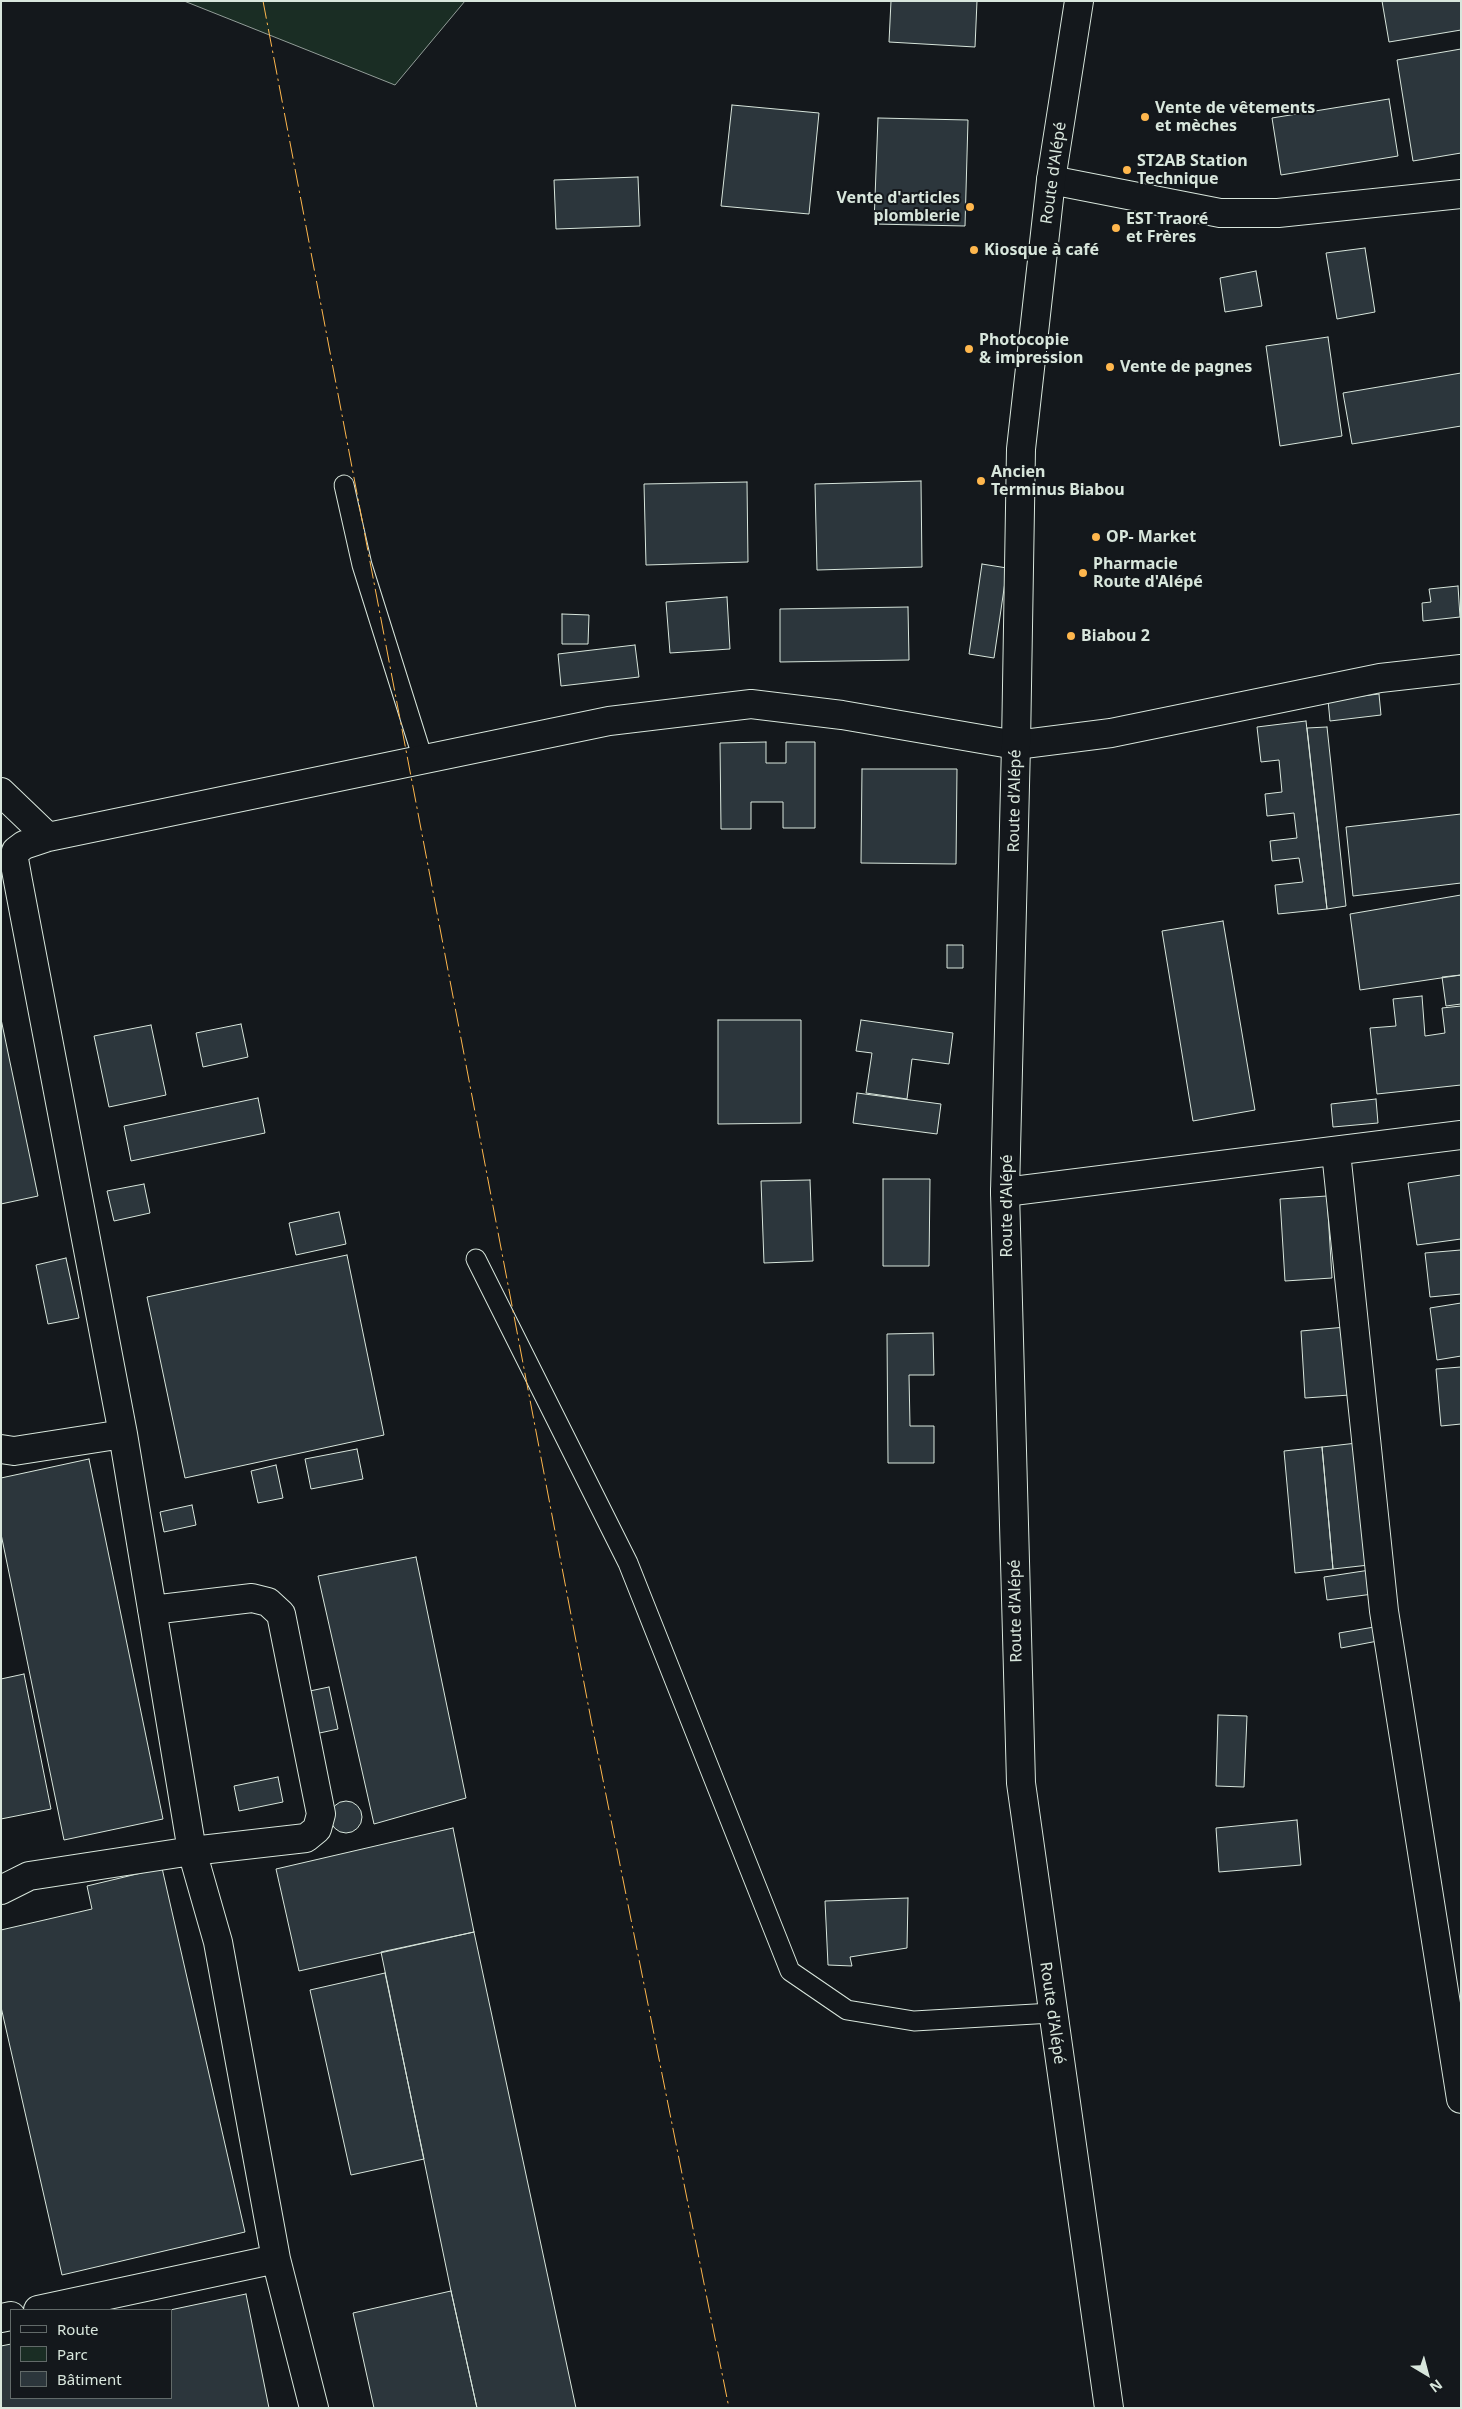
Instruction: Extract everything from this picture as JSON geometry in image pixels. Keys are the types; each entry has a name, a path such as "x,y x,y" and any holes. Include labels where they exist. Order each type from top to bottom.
{"street":[{"name":"Route d'Alépé","path":"1079,1 1051,180 1021,449 1006,1192 1021,1783 1109,2408"},
{"path":"1051,180 1220,213 1278,213 1461,194"},
{"path":"314,2408 276,2259 218,1942 192,1851 123,1434 10,888 16,851 24,845 48,837 609,721 751,704 842,715 1016,746 1111,733 1380,678 1461,669"},
{"path":"1,792 48,837"},
{"path":"1006,1192 1461,1135"},
{"path":"1336,1152 1384,1611 1461,2099"},
{"path":"1,1450 14,1451 123,1434"},
{"path":"1,1890 29,1876 192,1851 306,1838 317,1829 321,1814 281,1614 268,1602 252,1598 152,1610"},
{"path":"43,2309 276,2259"}],"lane":[{"path":"344,485 362,565 423,759"},
{"path":"476,1259 628,1563 790,1971 847,2010 914,2021 1052,2013"}],"green space":[{"path":"184,1 465,1 395,85"}],"building":[{"path":"891,1 977,1 975,47 889,42"},
{"path":"1382,1 1461,1 1461,30 1389,42"},
{"path":"1461,49 1461,153 1413,161 1397,60"},
{"path":"1389,99 1398,156 1281,175 1272,118"},
{"path":"732,105 819,113 809,214 721,206"},
{"path":"878,118 968,120 965,226 874,224"},
{"path":"638,177 640,226 556,229 554,180"},
{"path":"1365,248 1375,312 1337,319 1326,253"},
{"path":"1256,271 1262,306 1225,312 1220,278"},
{"path":"1328,337 1342,436 1280,446 1266,346"},
{"path":"1461,373 1461,426 1352,444 1343,393"},
{"path":"921,481 922,567 817,570 815,484"},
{"path":"747,482 748,562 646,565 644,484"},
{"path":"982,564 1007,568 994,658 969,654"},
{"path":"1458,586 1460,617 1423,621 1422,603 1431,602 1429,589"},
{"path":"727,597 730,649 670,653 666,602"},
{"path":"908,607 909,660 780,662 780,609"},
{"path":"562,614 589,615 588,644 562,644"},
{"path":"635,645 639,677 561,686 558,654"},
{"path":"1379,694 1381,715 1330,721 1328,700"},
{"path":"1306,721 1327,909 1278,914 1275,885 1303,882 1299,858 1272,861 1270,841 1297,838 1294,813 1267,816 1265,794 1282,792 1279,760 1261,762 1257,727"},
{"path":"1327,727 1346,906 1327,909 1307,728"},
{"path":"766,742 766,763 786,763 786,742 815,742 815,828 783,828 783,802 751,802 751,829 721,829 720,743"},
{"path":"862,769 957,769 956,864 861,863"},
{"path":"1461,814 1461,883 1353,896 1346,827"},
{"path":"1461,895 1461,975 1360,990 1350,914"},
{"path":"1223,921 1255,1110 1193,1121 1162,931"},
{"path":"947,945 963,945 963,968 947,968"},
{"path":"1461,975 1461,1004 1446,1006 1442,977"},
{"path":"1422,996 1425,1036 1445,1033 1442,1008 1461,1006 1461,1085 1377,1094 1370,1028 1396,1026 1393,999"},
{"path":"1,1019 38,1196 1,1204"},
{"path":"718,1020 801,1020 801,1123 718,1124"},
{"path":"861,1020 953,1033 949,1064 912,1059 907,1099 866,1093 872,1053 856,1051"},
{"path":"241,1024 248,1057 203,1067 196,1033"},
{"path":"151,1025 166,1095 109,1107 94,1036"},
{"path":"857,1093 941,1104 937,1134 853,1123"},
{"path":"258,1098 265,1133 131,1161 124,1126"},
{"path":"1376,1099 1378,1123 1333,1127 1331,1104"},
{"path":"1461,1175 1461,1239 1417,1245 1408,1183"},
{"path":"883,1179 930,1179 929,1266 883,1266"},
{"path":"810,1180 813,1261 764,1263 761,1181"},
{"path":"144,1184 150,1213 114,1221 107,1191"},
{"path":"1327,1196 1332,1278 1285,1281 1280,1199"},
{"path":"339,1212 346,1244 296,1255 289,1223"},
{"path":"1461,1250 1461,1294 1430,1297 1425,1253"},
{"path":"347,1255 384,1435 185,1478 147,1297"},
{"path":"66,1258 79,1318 48,1324 36,1265"},
{"path":"1461,1303 1461,1356 1437,1360 1430,1308"},
{"path":"1346,1327 1350,1395 1305,1398 1301,1331"},
{"path":"933,1333 934,1375 909,1375 910,1426 934,1426 934,1463 888,1463 887,1334"},
{"path":"1461,1367 1461,1424 1441,1426 1436,1369"},
{"path":"1357,1443 1369,1565 1333,1569 1322,1447"},
{"path":"1322,1447 1333,1569 1295,1573 1284,1451"},
{"path":"357,1449 363,1479 311,1489 305,1459"},
{"path":"89,1459 163,1819 64,1840 1,1534 1,1478"},
{"path":"276,1465 283,1498 258,1503 251,1471"},
{"path":"192,1505 196,1525 164,1532 160,1512"},
{"path":"416,1557 466,1798 374,1824 318,1576"},
{"path":"1370,1570 1373,1594 1327,1600 1324,1577"},
{"path":"1380,1626 1383,1640 1341,1648 1339,1633"},
{"path":"24,1674 51,1809 1,1819 1,1679"},
{"path":"329,1687 338,1729 315,1734 305,1692"},
{"path":"1218,1715 1247,1716 1244,1787 1216,1786"},
{"path":"278,1777 283,1802 239,1811 234,1786"},
{"path":"346,1801 358,1805 362,1817 358,1829 346,1833 334,1829 330,1817 334,1805"},
{"path":"1297,1820 1301,1865 1219,1872 1216,1828"},
{"path":"453,1828 474,1932 299,1971 276,1869"},
{"path":"162,1868 245,2232 62,2275 1,2007 1,1930 92,1909 87,1886"},
{"path":"908,1898 907,1948 850,1957 852,1966 828,1965 825,1901"},
{"path":"474,1932 576,2408 477,2408 451,2291 381,1952"},
{"path":"385,1973 424,2159 351,2175 310,1990"},
{"path":"451,2291 477,2408 374,2408 353,2313"},
{"path":"246,2294 269,2408 1,2408 1,2346 10,2344 10,2399 172,2399 172,2310"}],"power":[{"path":"263,1 593,1730 729,2408"}],"place":[{"name":"Vente de vêtements et mèches","path":"1145,117"},
{"name":"ST2AB Station Technique","path":"1127,170"},
{"name":"Vente d'articles plomblerie","path":"970,207"},
{"name":"EST Traoré et Frères","path":"1116,228"},
{"name":"Kiosque à café","path":"974,250"},
{"name":"Photocopie & impression","path":"969,349"},
{"name":"Vente de pagnes","path":"1110,367"},
{"name":"Ancien Terminus Biabou","path":"981,481"},
{"name":"OP- Market","path":"1096,537"},
{"name":"Pharmacie Route d'Alépé","path":"1083,573"},
{"name":"Biabou 2","path":"1071,636"}]}
